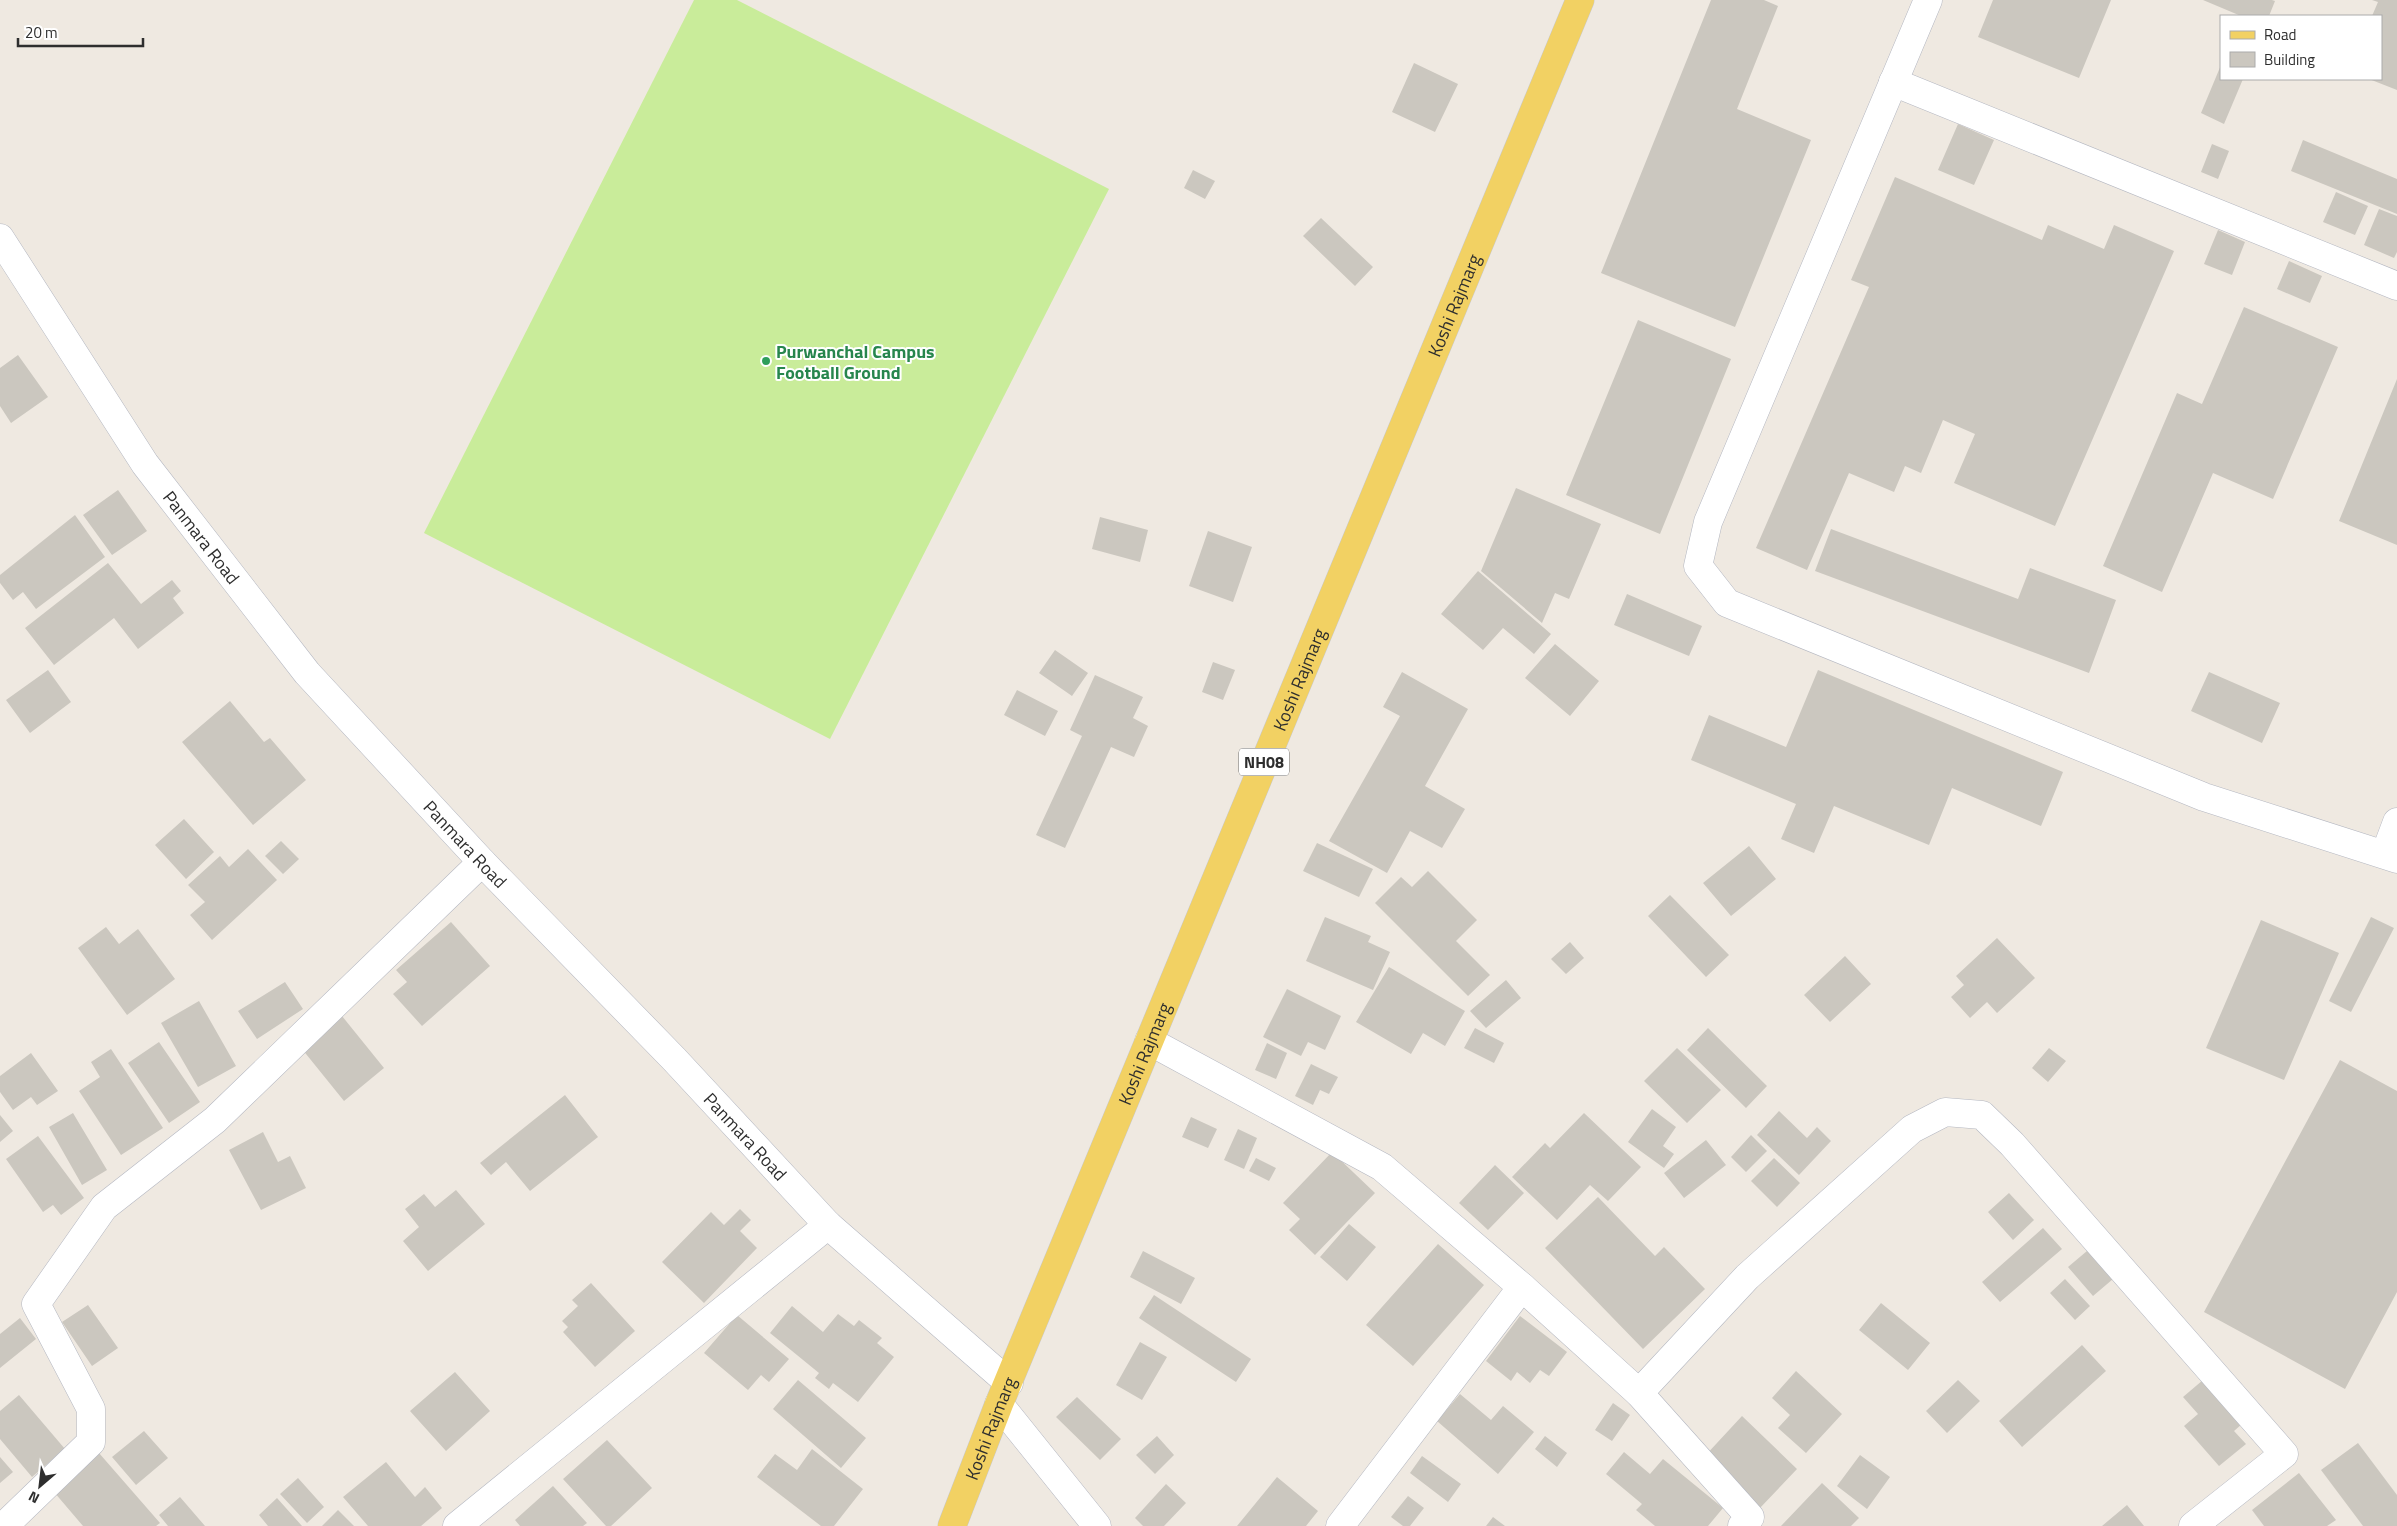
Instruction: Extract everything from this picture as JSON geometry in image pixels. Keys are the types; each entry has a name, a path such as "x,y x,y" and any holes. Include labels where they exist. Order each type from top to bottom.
{"main road":[{"name":"Koshi Rajmarg","path":"952,1526 1004,1393 1580,0"}],"street":[{"path":"1928,0 1708,522 1698,566 1727,603 2204,797 2391,857 2397,822"},
{"path":"1893,82 2397,286"},
{"name":"Panmara Road","path":"0,238 144,464 307,673 482,862 667,1052 828,1225 1004,1393 1097,1526"},
{"path":"4,1526 91,1442 91,1409 36,1304 104,1207 215,1120 482,862"},
{"path":"1149,1041 1382,1167 1522,1287 1639,1393 1750,1517 1742,1526"},
{"path":"1639,1393 1747,1277 1912,1130 1945,1112 1982,1115 2012,1144 2284,1454 2193,1526"},
{"path":"457,1526 828,1225"},
{"path":"1340,1526 1522,1287"}],"green space":[{"name":"Purwanchal Campus Football Ground","path":"694,0 737,0 1109,189 830,739 424,533"}],"building":[{"path":"1711,0 1764,0 1778,6 1737,109 1811,140 1735,327 1601,273"},
{"path":"1993,0 2111,0 2079,78 1978,37"},
{"path":"2203,0 2275,1 2269,15 2239,15"},
{"path":"2372,0 2397,0 2397,90 2372,80 2382,80 2382,15 2372,15 2378,2"},
{"path":"1414,63 1458,84 1435,132 1392,112"},
{"path":"2220,67 2220,80 2243,80 2224,124 2201,113"},
{"path":"1958,124 1994,140 1974,185 1938,170"},
{"path":"2303,140 2397,179 2397,214 2291,171"},
{"path":"2212,144 2229,151 2218,179 2201,172"},
{"path":"1193,170 1215,181 1205,199 1184,188"},
{"path":"1895,177 2042,240 2048,225 2104,249 2114,225 2174,251 2055,526 1954,483 1975,434 1943,420 1921,473 1905,466 1894,492 1849,473 1807,570 1756,548 1869,287 1851,280"},
{"path":"2336,192 2368,206 2355,235 2323,222"},
{"path":"2379,209 2397,216 2397,252 2394,258 2364,245"},
{"path":"1321,218 1373,267 1355,286 1303,236"},
{"path":"2218,230 2245,242 2232,275 2204,264"},
{"path":"2289,261 2322,276 2310,303 2277,289"},
{"path":"2244,307 2338,347 2273,499 2213,473 2162,592 2103,566 2177,393 2202,404"},
{"path":"1638,320 1731,359 1660,534 1566,495"},
{"path":"18,355 48,397 11,423 0,406 0,368"},
{"path":"2397,379 2397,545 2339,521"},
{"path":"1516,488 1601,524 1569,599 1555,593 1542,623 1481,571"},
{"path":"118,490 147,531 112,555 83,515"},
{"path":"75,515 105,557 36,609 23,592 13,600 0,583 0,575"},
{"path":"1100,517 1148,530 1140,562 1092,549"},
{"path":"1831,529 2018,599 2030,568 2116,600 2089,673 1815,571"},
{"path":"1208,531 1252,547 1233,602 1189,586"},
{"path":"108,563 141,604 172,580 181,591 173,598 184,613 138,649 114,618 54,665 25,628"},
{"path":"1478,571 1551,634 1534,654 1503,628 1483,650 1441,614"},
{"path":"1627,594 1702,626 1689,656 1614,625"},
{"path":"1555,644 1599,681 1570,716 1525,678"},
{"path":"1055,650 1088,673 1072,696 1039,673"},
{"path":"1213,662 1235,670 1223,700 1202,692"},
{"path":"48,670 71,702 30,733 6,700"},
{"path":"1818,670 2063,772 2041,826 1952,788 1929,845 1834,806 1814,853 1781,839 1796,804 1691,760 1709,715 1786,747"},
{"path":"1402,672 1468,709 1425,786 1465,809 1442,848 1410,831 1387,873 1329,841 1400,716 1383,707"},
{"path":"2209,672 2280,703 2262,743 2191,711"},
{"path":"1095,675 1143,697 1133,718 1148,726 1134,757 1111,747 1065,848 1036,835 1082,736 1070,730"},
{"path":"1017,690 1058,711 1045,736 1004,715"},
{"path":"230,701 264,742 270,738 306,780 253,825 182,742"},
{"path":"184,819 214,852 186,879 155,845"},
{"path":"281,841 299,859 283,874 265,856"},
{"path":"1317,843 1373,869 1359,897 1303,871"},
{"path":"1749,846 1776,879 1731,916 1703,883"},
{"path":"248,849 277,880 212,940 190,915 205,902 188,885 220,856 229,867"},
{"path":"1428,871 1477,920 1456,941 1490,975 1468,996 1375,903 1401,877 1412,887"},
{"path":"1670,895 1729,955 1706,977 1648,916"},
{"path":"1325,917 1371,936 1368,942 1390,952 1373,990 1306,961"},
{"path":"2371,917 2394,928 2351,1012 2329,1001"},
{"path":"2261,920 2339,953 2284,1080 2206,1048"},
{"path":"451,922 490,966 422,1026 393,994 407,982 396,970"},
{"path":"106,927 119,944 138,929 175,979 127,1015 78,948"},
{"path":"1997,938 2035,978 1997,1013 1987,1002 1970,1018 1951,997 1964,985 1956,976"},
{"path":"1570,942 1584,958 1566,974 1551,959"},
{"path":"1845,956 1871,984 1830,1022 1804,995"},
{"path":"1389,967 1465,1011 1445,1046 1423,1033 1411,1054 1356,1022"},
{"path":"1506,980 1521,998 1486,1028 1470,1011"},
{"path":"285,982 303,1009 257,1039 238,1011"},
{"path":"1287,989 1341,1016 1325,1050 1308,1042 1301,1056 1263,1037"},
{"path":"199,1001 236,1066 198,1087 161,1023"},
{"path":"342,1016 384,1068 344,1101 302,1049"},
{"path":"1475,1028 1504,1043 1494,1063 1464,1048"},
{"path":"1708,1028 1767,1086 1746,1108 1687,1050"},
{"path":"159,1042 200,1102 169,1123 128,1063"},
{"path":"1267,1043 1287,1053 1276,1079 1255,1070"},
{"path":"1677,1048 1721,1090 1687,1123 1644,1081"},
{"path":"2049,1048 2066,1061 2048,1082 2032,1068"},
{"path":"111,1049 163,1128 121,1155 79,1091 100,1077 91,1062"},
{"path":"31,1053 58,1091 37,1105 31,1097 13,1110 0,1092 0,1076"},
{"path":"2340,1060 2397,1091 2397,1292 2345,1389 2204,1312"},
{"path":"1311,1064 1338,1077 1329,1094 1320,1090 1313,1105 1295,1096"},
{"path":"565,1095 598,1137 530,1191 506,1162 491,1175 480,1163"},
{"path":"1652,1109 1676,1127 1663,1146 1674,1154 1664,1168 1628,1142"},
{"path":"1779,1111 1807,1138 1817,1127 1831,1141 1799,1175 1757,1135"},
{"path":"73,1113 107,1170 82,1185 49,1127"},
{"path":"1584,1113 1641,1167 1608,1201 1590,1185 1557,1220 1512,1177 1545,1143 1550,1148"},
{"path":"0,1115 13,1131 0,1142"},
{"path":"1191,1117 1217,1129 1208,1148 1182,1137"},
{"path":"1238,1129 1257,1138 1244,1169 1224,1160"},
{"path":"263,1132 278,1162 290,1156 306,1188 261,1210 229,1150"},
{"path":"1751,1135 1767,1151 1746,1172 1731,1157"},
{"path":"38,1136 84,1198 61,1215 53,1205 43,1212 6,1159"},
{"path":"1706,1140 1726,1165 1684,1198 1664,1173"},
{"path":"1332,1152 1375,1193 1315,1255 1289,1230 1300,1219 1283,1203"},
{"path":"1256,1158 1276,1168 1269,1181 1249,1171"},
{"path":"1774,1158 1800,1183 1777,1207 1751,1181"},
{"path":"1495,1165 1524,1193 1488,1230 1459,1203"},
{"path":"456,1190 485,1224 428,1271 403,1241 419,1227 405,1209 424,1194 435,1207"},
{"path":"2009,1193 2034,1220 2013,1240 1988,1212"},
{"path":"1598,1197 1655,1256 1664,1247 1705,1289 1643,1349 1545,1248"},
{"path":"740,1209 751,1220 740,1231 757,1248 704,1303 662,1262 711,1212 724,1225"},
{"path":"1349,1224 1376,1247 1347,1281 1320,1257"},
{"path":"2043,1228 2062,1249 2000,1302 1982,1282"},
{"path":"1438,1244 1484,1285 1413,1366 1366,1325"},
{"path":"1143,1251 1195,1278 1181,1304 1130,1277"},
{"path":"2087,1251 2113,1279 2093,1296 2068,1267"},
{"path":"2065,1279 2090,1306 2075,1320 2050,1293"},
{"path":"591,1283 635,1331 595,1367 563,1332 568,1327 562,1321 578,1306 572,1300"},
{"path":"1154,1295 1251,1359 1236,1382 1139,1318"},
{"path":"1881,1303 1930,1343 1908,1370 1859,1330"},
{"path":"88,1305 118,1348 92,1366 62,1322"},
{"path":"792,1306 823,1332 838,1314 854,1326 859,1320 882,1338 877,1343 894,1357 858,1402 833,1383 829,1389 815,1378 819,1373 770,1333"},
{"path":"737,1315 789,1359 769,1382 761,1375 748,1390 704,1353"},
{"path":"1520,1316 1567,1352 1549,1376 1540,1370 1530,1383 1517,1372 1511,1381 1486,1361"},
{"path":"20,1318 36,1339 0,1368 0,1334"},
{"path":"1140,1342 1167,1357 1142,1400 1116,1385"},
{"path":"2082,1345 2106,1371 2022,1447 1999,1421"},
{"path":"1796,1371 1842,1414 1806,1453 1778,1428 1790,1415 1772,1398"},
{"path":"455,1372 490,1411 446,1451 410,1411"},
{"path":"798,1380 866,1438 841,1468 773,1409"},
{"path":"1958,1380 1980,1401 1947,1433 1926,1411"},
{"path":"2203,1380 2242,1424 2234,1431 2246,1444 2219,1466 2184,1426 2198,1414 2183,1397"},
{"path":"1460,1394 1491,1420 1503,1406 1534,1432 1498,1474 1437,1421"},
{"path":"19,1395 65,1449 32,1477 0,1439 0,1411"},
{"path":"1077,1397 1121,1439 1100,1460 1056,1417"},
{"path":"1613,1403 1630,1415 1612,1441 1595,1430"},
{"path":"1742,1416 1797,1469 1759,1509 1704,1457"},
{"path":"144,1431 168,1458 136,1485 112,1457"},
{"path":"1157,1436 1174,1455 1155,1474 1136,1455"},
{"path":"1545,1436 1567,1453 1557,1467 1535,1449"},
{"path":"607,1440 652,1488 611,1526 606,1526 563,1479"},
{"path":"2358,1443 2397,1495 2397,1526 2363,1526 2321,1470"},
{"path":"812,1449 863,1489 834,1526 821,1526 757,1477 775,1454 797,1470"},
{"path":"1624,1452 1650,1474 1663,1459 1723,1508 1708,1526 1655,1526 1636,1510 1642,1504 1606,1474"},
{"path":"99,1453 160,1523 156,1526 83,1526 54,1492"},
{"path":"1860,1455 1890,1477 1867,1509 1837,1486"},
{"path":"1422,1456 1461,1484 1448,1502 1410,1473"},
{"path":"0,1457 13,1472 0,1483"},
{"path":"386,1462 415,1497 425,1487 442,1508 421,1526 368,1526 343,1497"},
{"path":"2299,1473 2336,1520 2327,1526 2264,1526 2252,1510"},
{"path":"1277,1477 1318,1511 1306,1526 1237,1526"},
{"path":"298,1478 324,1507 307,1523 280,1494"},
{"path":"1822,1483 1859,1518 1851,1526 1781,1526"},
{"path":"1166,1484 1186,1503 1164,1526 1143,1526 1135,1518"},
{"path":"553,1486 587,1523 583,1526 520,1526 515,1520"},
{"path":"1408,1496 1424,1508 1410,1526 1403,1526 1391,1517"},
{"path":"180,1497 205,1526 168,1526 159,1515"},
{"path":"277,1498 302,1526 268,1526 259,1515"},
{"path":"2127,1505 2144,1526 2102,1526"},
{"path":"338,1510 354,1526 322,1526"},
{"path":"1493,1517 1505,1526 1486,1526"}],"place":[{"name":"Purwanchal Campus Football Ground","path":"766,361"}]}
